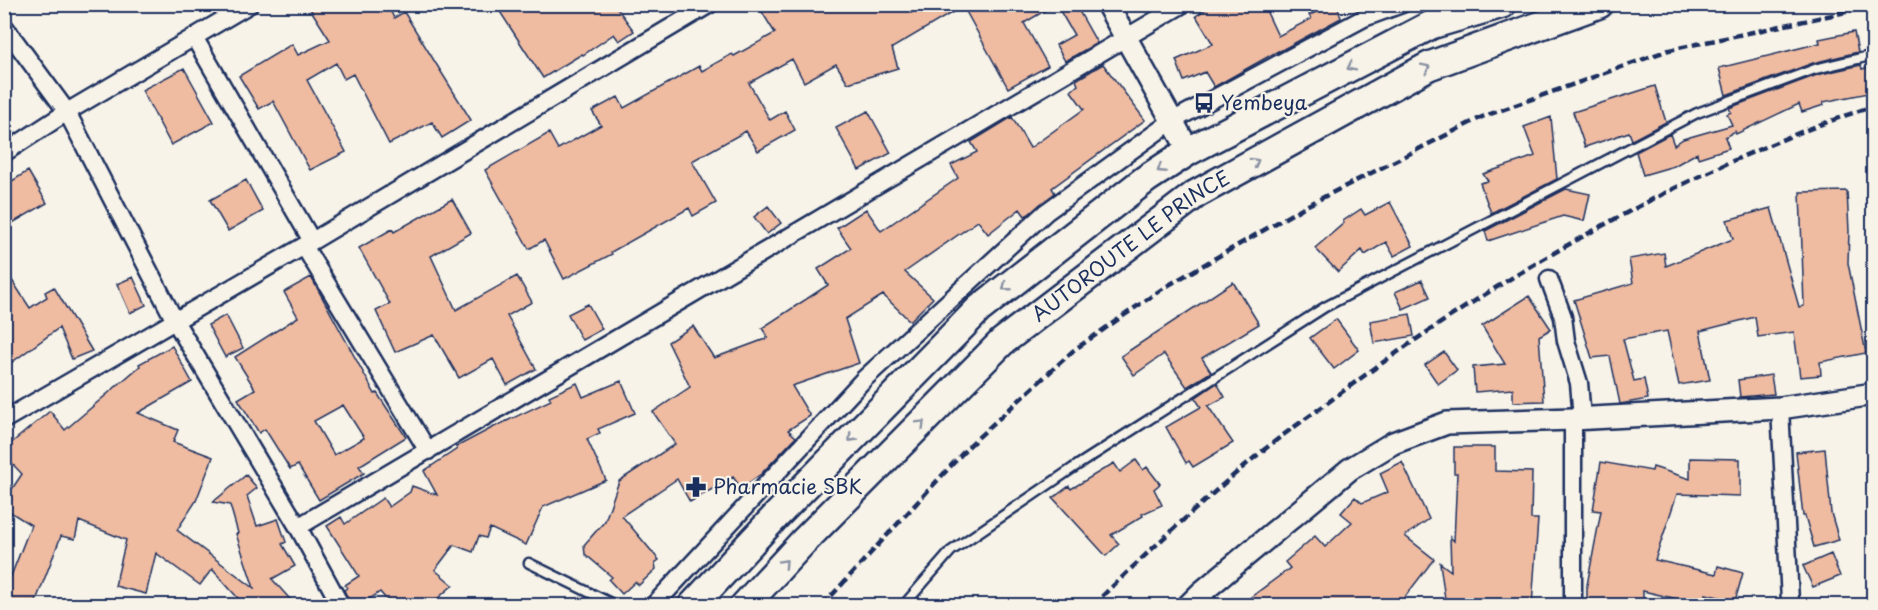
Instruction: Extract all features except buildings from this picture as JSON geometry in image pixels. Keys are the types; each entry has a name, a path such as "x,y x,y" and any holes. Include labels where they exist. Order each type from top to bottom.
{"main road":[{"name":"AUTOROUTE LE PRINCE","path":"692,606 776,516 979,309 1146,178 1189,151 1431,25 1502,4"},
{"name":"AUTOROUTE LE PRINCE","path":"744,606 803,542 1002,342 1197,194 1429,66 1599,4"}],"street":[{"path":"4,153 67,112 250,4"},
{"path":"4,420 176,321 710,4"},
{"path":"1107,4 1189,151"},
{"path":"298,527 1183,4"},
{"path":"653,606 864,379 1046,212 1172,121 1364,18 1402,4"},
{"path":"4,26 67,112 176,321 298,527 341,606"},
{"path":"194,38 308,243 428,450"},
{"path":"1549,279 1563,317 1566,341 1579,383 1573,606"},
{"path":"1202,601 1350,469 1393,443 1447,423 1780,408 1874,394"},
{"path":"1780,408 1791,601"}],"lane":[{"path":"903,606 951,550 1073,468 1325,307 1697,113 1815,69 1874,55"},
{"path":"529,563 617,606"}],"railway":[{"path":"822,606 970,445 1074,350 1162,289 1302,208 1482,117 1669,50 1874,6"},
{"path":"1092,606 1172,530 1255,457 1418,338 1496,288 1616,218 1710,171 1818,125 1874,106"}],"place":[{"name":"Yembeya","path":"1204,103"},
{"name":"Pharmacie SBK","path":"696,487"}]}
